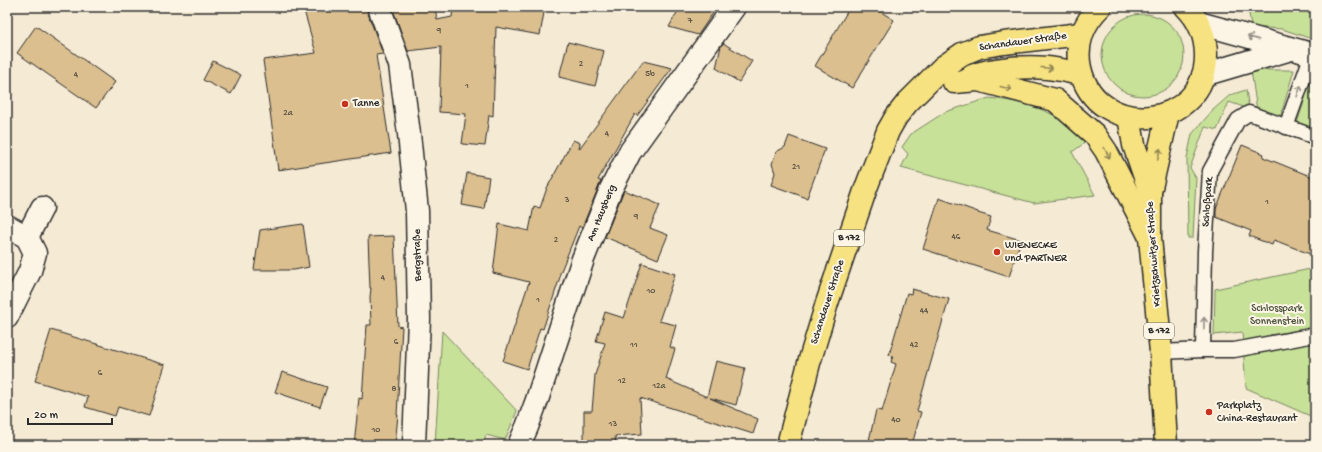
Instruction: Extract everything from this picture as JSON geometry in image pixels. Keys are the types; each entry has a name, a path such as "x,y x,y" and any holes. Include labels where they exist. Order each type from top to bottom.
{"main road":[{"path":"1100,7 1087,22 1081,34 1079,61 1082,74 1091,92 1105,106 1129,116 1143,118 1156,117 1168,113 1180,106 1198,87 1206,62 1206,48 1204,35 1192,15"},
{"name":"Schandauer Straße","path":"788,445 809,363 827,303 866,188 888,131 896,117 907,103 943,67 962,54 979,47 1081,34"},
{"name":"Schandauer Straße","path":"896,117 926,97 954,82 979,73 1017,68 1048,68 1082,74"},
{"name":"B 172","path":"954,82 978,80 1055,100 1095,135 1106,151 1150,238"},
{"name":"Krietzschwitzer Straße","path":"1166,445 1161,352 1150,238 1150,192 1168,113"},
{"name":"B 172","path":"1129,116 1134,145 1150,192"}],"street":[{"name":"Bergstraße","path":"379,7 400,65 417,211 419,319 414,445"},
{"name":"Am Hausberg","path":"519,445 527,427 583,259 611,189 630,152 734,7"},
{"path":"1192,15 1291,49 1314,55"},
{"path":"1203,75 1291,49"},
{"path":"27,237 42,208"},
{"path":"7,226 27,237 35,253 30,271 7,317"}],"lane":[{"path":"1286,127 1314,55"},
{"name":"Schloßpark","path":"1203,350 1205,251 1210,171 1238,120 1248,113 1315,137"},
{"path":"1161,352 1234,350 1315,335"}],"green space":[{"path":"1224,7 1315,7 1315,40 1282,29 1251,27 1249,13 1231,11"},
{"path":"1135,14 1151,14 1166,21 1177,32 1184,47 1184,63 1181,71 1172,84 1159,93 1151,96 1135,96 1120,89 1109,78 1102,63 1102,47 1109,32 1120,21"},
{"path":"1251,70 1294,70 1280,118 1257,111"},
{"path":"1314,71 1315,72 1315,129 1297,123"},
{"path":"1246,90 1249,109 1229,102 1217,130 1205,127 1190,168 1196,178 1193,238 1188,238 1187,158 1192,134 1213,110 1230,95"},
{"path":"989,98 1011,101 1044,111 1054,115 1074,130 1086,142 1072,152 1095,195 1034,203 901,168 908,154 902,147 911,134 945,112"},
{"name":"Schlosspark Sonnenstein","path":"1315,268 1315,418 1246,388 1242,332 1214,335 1215,289"},
{"path":"442,331 517,411 505,440 486,435 483,445 435,445"}],"building":[{"name":"Tanne","path":"303,7 367,7 367,11 383,54 376,55 391,153 278,170 263,60 316,53"},
{"path":"392,7 435,7 437,20 452,17 453,7 545,7 540,35 496,27 493,116 489,115 485,146 462,144 466,114 439,112 441,47 408,51"},
{"path":"680,7 717,7 698,35 669,27"},
{"path":"850,7 873,7 894,20 852,88 815,66"},
{"path":"36,26 115,82 96,108 17,53"},
{"path":"568,42 604,51 595,86 559,77"},
{"path":"723,43 752,61 739,82 716,68"},
{"path":"213,61 241,75 231,94 203,80"},
{"path":"643,61 672,68 637,116 635,114 598,180 601,181 582,228 579,226 559,276 560,277 543,329 540,328 527,369 503,361 529,282 493,273 499,224 529,231 534,206 540,208 547,188 573,140 580,143 579,149"},
{"path":"789,136 825,149 807,198 771,185 775,173 772,164 776,152 785,147"},
{"path":"1242,145 1264,154 1263,157 1315,178 1315,256 1274,240 1272,245 1249,236 1251,231 1216,217 1216,209"},
{"path":"467,173 489,177 484,209 462,205"},
{"path":"624,190 660,205 650,228 668,235 658,259 605,237"},
{"path":"939,198 991,217 987,230 1021,240 1009,277 923,249"},
{"path":"303,224 309,267 294,270 254,270 260,230"},
{"path":"394,236 398,326 402,327 398,415 395,445 354,445 359,398 362,399 367,325 371,325 371,288 368,237"},
{"path":"642,263 675,274 659,321 676,325 670,347 675,349 666,379 707,397 716,361 745,368 736,405 710,398 758,419 753,434 640,398 642,434 615,436 616,445 584,445 584,411 592,411 595,375 605,343 596,341 605,312 624,318"},
{"path":"912,289 949,299 917,411 921,412 912,445 868,445 876,410 882,411 896,364 891,362 893,356 889,355 907,293 911,294"},
{"path":"51,330 165,365 149,416 118,407 115,416 85,407 88,397 35,381"},
{"path":"282,372 327,387 320,407 275,392"}],"place":[{"name":"Tanne","path":"345,104"},
{"name":"WIENECKE und PARTNER","path":"997,252"},
{"name":"Parkplatz China-Restaurant","path":"1209,412"}]}
